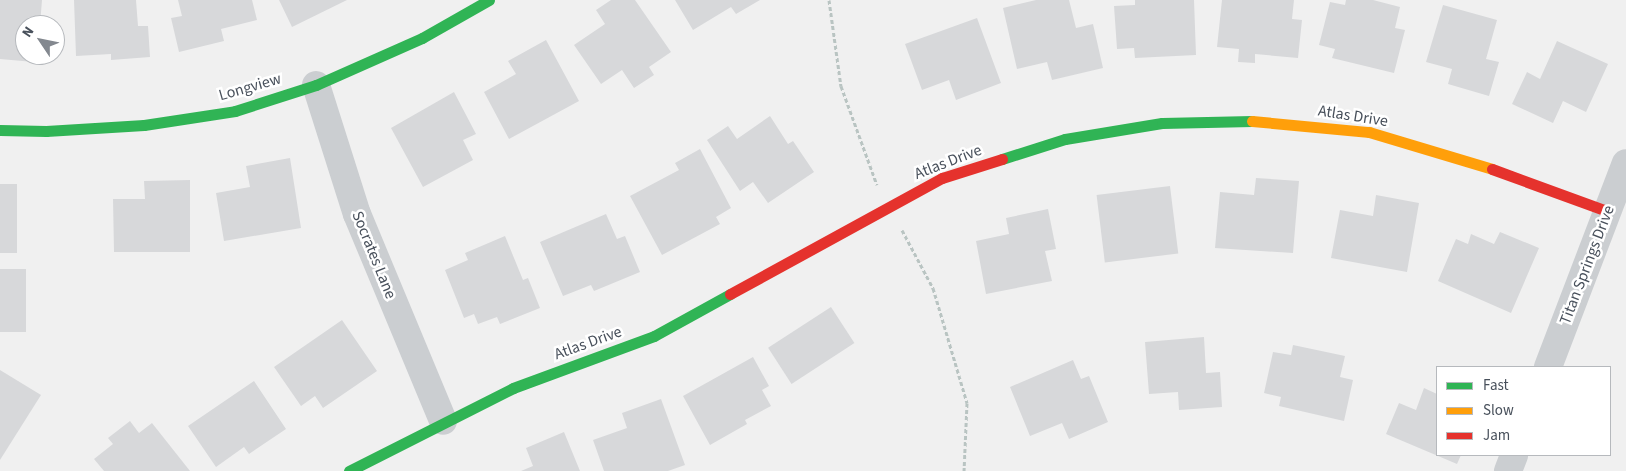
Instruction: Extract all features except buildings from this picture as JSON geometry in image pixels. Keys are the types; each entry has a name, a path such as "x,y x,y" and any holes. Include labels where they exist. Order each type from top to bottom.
{"street":[{"name":"Longview","path":"0,130 46,131 144,125 235,111 316,85 422,38 489,0"},
{"name":"Socrates Lane","path":"316,85 357,214 443,421"},
{"name":"Atlas Drive","path":"349,471 443,421 513,388 654,336 765,277 888,206 942,178 1065,140 1162,123 1260,121 1369,132 1475,163 1607,211"},
{"name":"Titan Springs Drive","path":"1548,366 1626,163"},
{"path":"1508,471 1514,456"}],"path":[{"path":"828,0 841,86 877,183 933,288 967,403 964,471"}],"traffic: fast":[{"path":"0,130 46,131 144,125 235,111 316,85 422,38 489,0"},
{"path":"1002,159 1065,139 1162,123 1252,121"},
{"path":"349,471 513,388 654,336 730,294"}],"traffic: slow":[{"path":"1252,121 1369,132 1492,169"}],"traffic: jam":[{"path":"730,294 942,178 1002,159"},
{"path":"1492,169 1607,211"}]}
